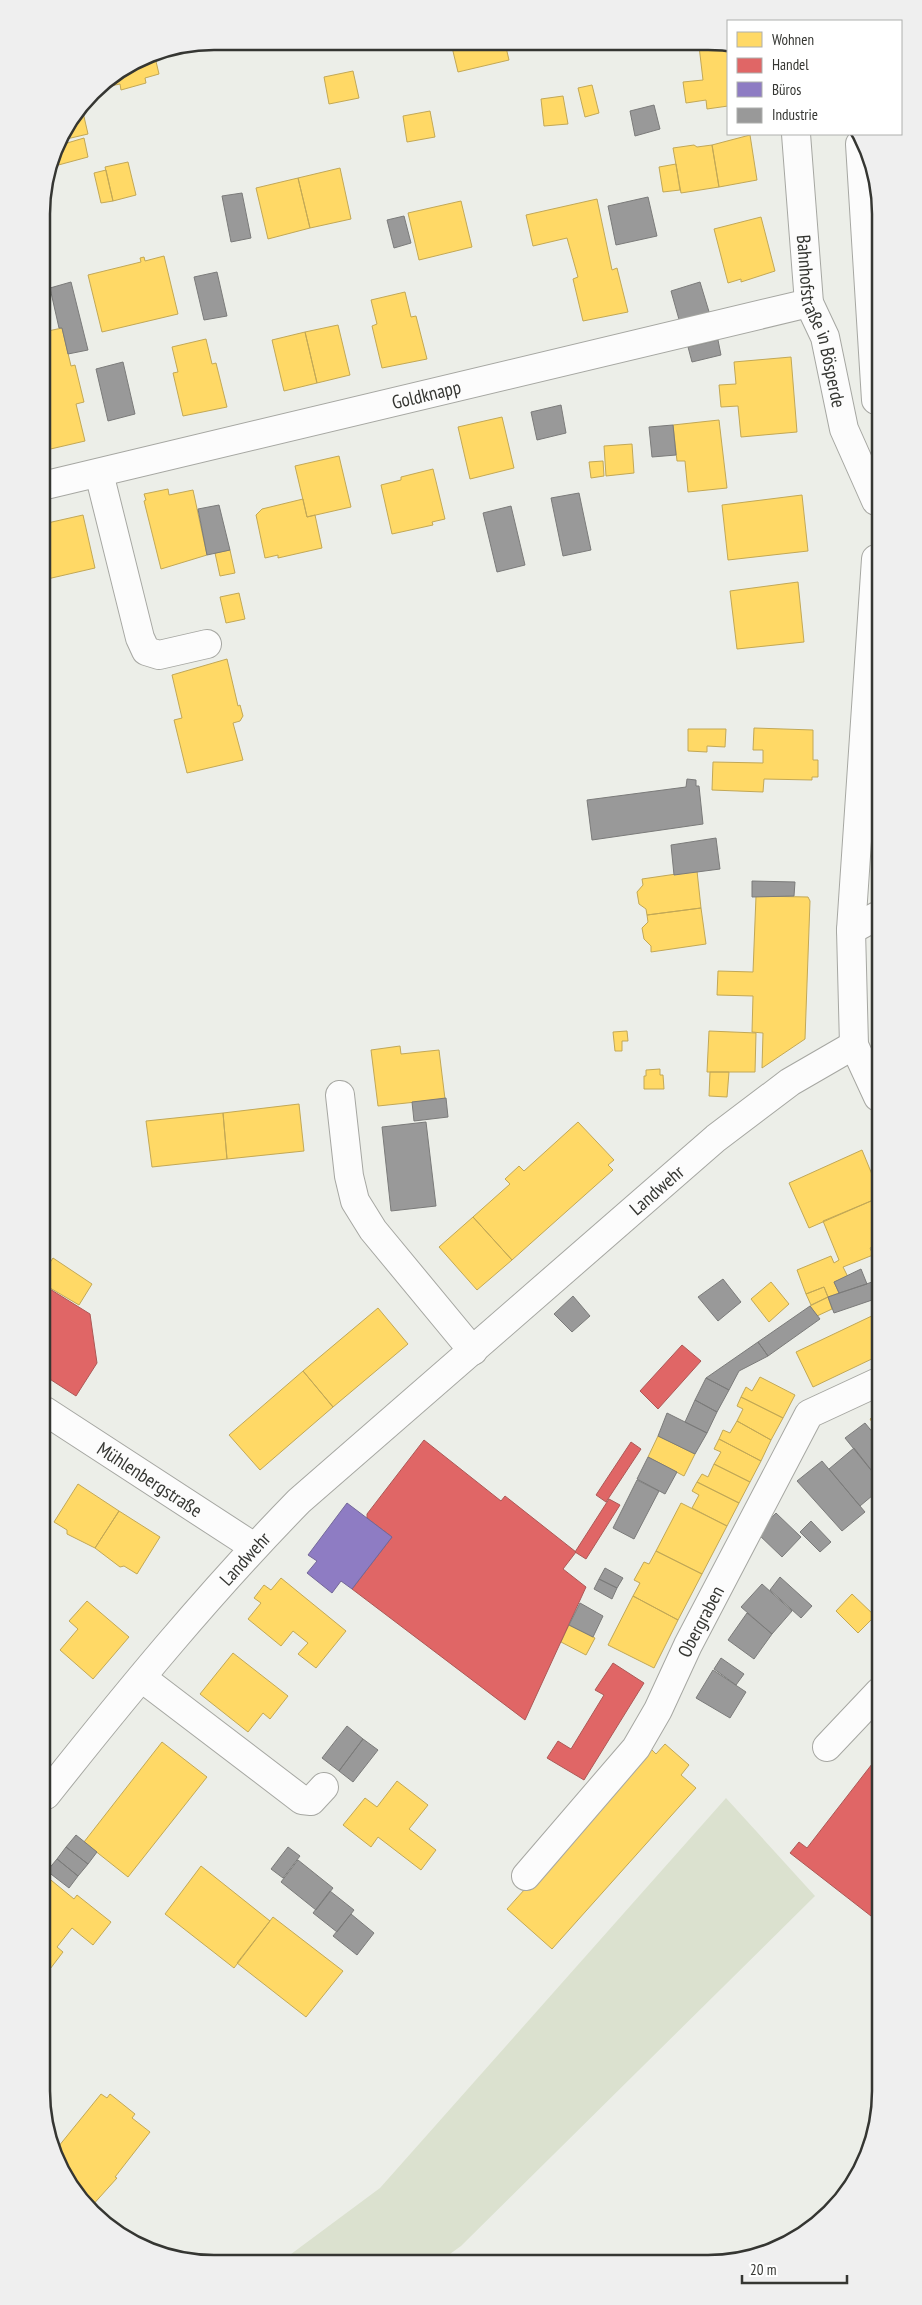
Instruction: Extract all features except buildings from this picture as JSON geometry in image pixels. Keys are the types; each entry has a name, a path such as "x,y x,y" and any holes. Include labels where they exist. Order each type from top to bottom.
{"street":[{"name":"Bahnhofstraße in Bösperde","path":"796,135 809,303 825,337 844,429 872,492"},
{"name":"Bahnhofstraße in Bösperde","path":"861,156 872,336"},
{"name":"Goldknapp","path":"50,484 809,303"},
{"path":"99,473 140,638 146,651 159,655 207,644"},
{"path":"872,618 851,930 854,1045 872,1084"},
{"path":"851,930 872,919"},
{"name":"Landwehr","path":"50,1790 142,1678 254,1547 299,1500 473,1351 716,1138 790,1082 854,1045"},
{"path":"340,1095 349,1176 355,1201 373,1230 473,1351"},
{"name":"Obergraben","path":"526,1876 636,1748 658,1710 688,1645 809,1414 872,1385"},
{"name":"Mühlenbergstraße","path":"50,1414 254,1547"},
{"path":"142,1678 302,1800 311,1801 324,1787"},
{"path":"827,1747 872,1699"}],"green space":[{"path":"726,1798 815,1896 461,2246 449,2255 290,2255 380,2188"}]}
